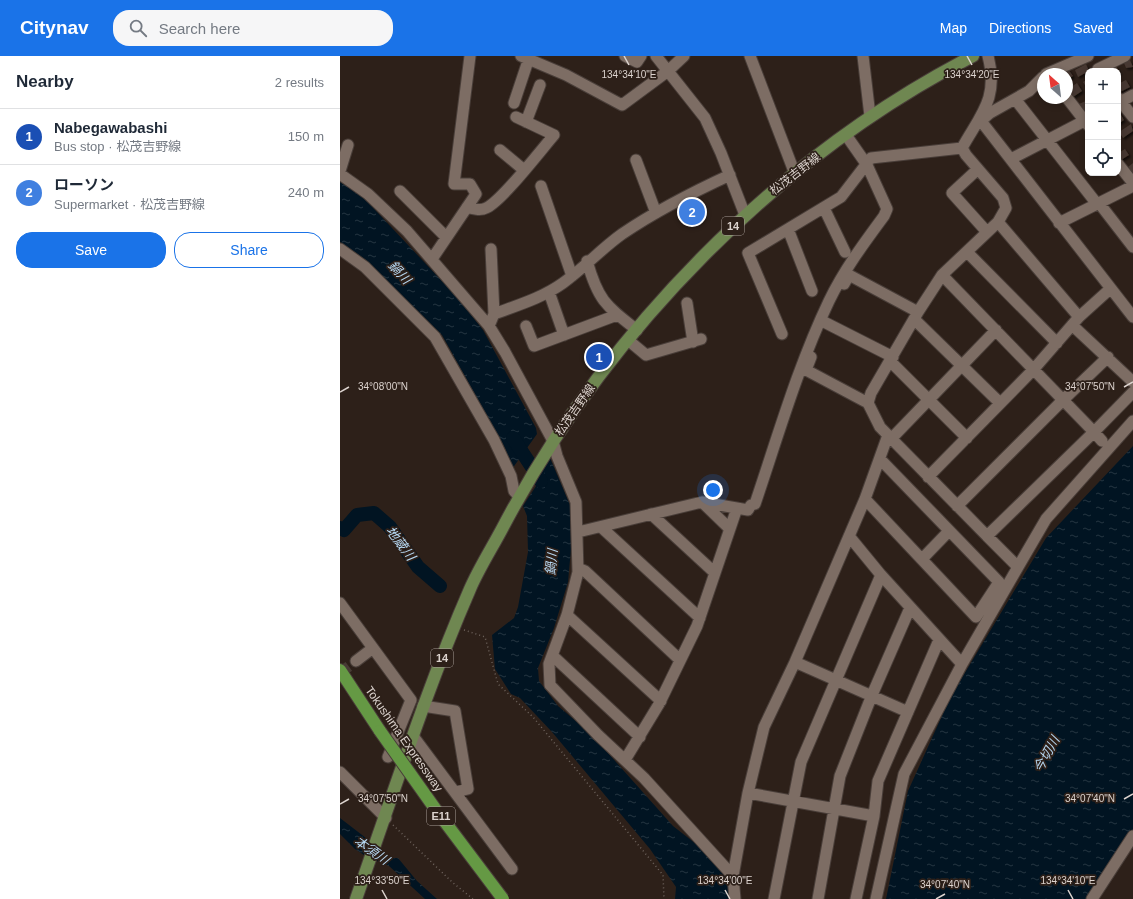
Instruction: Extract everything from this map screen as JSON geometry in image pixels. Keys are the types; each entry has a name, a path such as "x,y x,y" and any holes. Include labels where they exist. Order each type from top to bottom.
{"highway":[{"name":"Tokushima Expressway","path":"340,670 380,731 436,810 504,899"}],"main road":[{"name":"松茂吉野線","path":"356,899 386,818 423,706 471,587 528,478 604,368 669,292 745,215 870,116 973,56"}],"street":[{"path":"432,259 476,194 470,184 454,184 470,56"},
{"path":"625,56 637,62 641,56"},
{"path":"656,56 705,118 730,175 745,215"},
{"path":"514,103 525,57 622,105 668,71 684,56"},
{"path":"750,56 795,174"},
{"path":"863,56 870,116"},
{"path":"782,334 748,253 841,197 871,158 962,148 981,120 992,90 991,69 988,56"},
{"path":"1061,68 1089,56 1098,68"},
{"path":"1103,68 1125,56"},
{"path":"981,120 990,113 1029,91 1037,83"},
{"path":"526,122 540,85"},
{"path":"1121,100 1133,95"},
{"path":"1015,99 1133,247"},
{"path":"1121,103 1133,117"},
{"path":"1072,104 1085,119"},
{"path":"467,207 487,208 501,196 554,135 516,117"},
{"path":"981,120 1133,317"},
{"path":"1011,159 1085,122"},
{"path":"578,532 702,502 748,510 751,505 755,504 799,372 830,300 855,255 884,216 887,209 867,165 846,135"},
{"path":"340,171 348,146"},
{"path":"868,403 871,393 942,275 998,222 1006,208 1002,198 966,155 962,148"},
{"path":"500,150 524,170"},
{"path":"636,160 656,213"},
{"path":"1059,223 1133,184 1121,168"},
{"path":"978,169 952,193 987,232"},
{"path":"340,174 368,194 407,231 489,326 505,352 553,441 557,456 575,497 578,532 578,568 567,615 550,664 550,685 624,760 644,778 733,876"},
{"path":"494,314 549,292 572,276 587,261 618,237 656,213 730,175"},
{"path":"541,186 572,276"},
{"path":"400,191 446,237"},
{"path":"824,208 845,252"},
{"path":"998,222 1076,321 1133,382"},
{"path":"788,229 812,291"},
{"path":"489,326 494,314 491,249"},
{"path":"340,250 365,267 435,337 494,440 511,476 514,491 519,496"},
{"path":"967,252 1057,343"},
{"path":"587,261 594,285 600,298 617,315 637,330"},
{"path":"1000,403 962,366 916,316 849,275 824,322 806,370 868,403 880,427 928,478 1018,566"},
{"path":"942,275 1102,441"},
{"path":"928,478 1033,370 1076,321 1110,289"},
{"path":"549,292 564,335"},
{"path":"628,340 646,355 697,340 687,303"},
{"path":"526,326 534,346 617,315"},
{"path":"824,322 891,359 967,438"},
{"path":"735,899 733,876 748,793 764,727 795,662 890,437 996,330"},
{"path":"957,506 1108,357"},
{"path":"988,536 1133,392"},
{"path":"876,899 904,774 962,664 1046,519 1133,421"},
{"path":"865,499 976,617 999,582 880,459"},
{"path":"702,502 730,529"},
{"path":"624,760 640,738 661,701 700,618 737,508"},
{"path":"650,514 715,573"},
{"path":"602,527 700,618"},
{"path":"922,559 949,531"},
{"path":"849,536 910,608 962,664"},
{"path":"578,568 585,571 680,660"},
{"path":"774,899 802,762 881,575"},
{"path":"340,603 411,700 388,757"},
{"path":"818,899 840,776 872,695 910,608"},
{"path":"567,615 661,701"},
{"path":"856,899 874,816 878,781 940,640"},
{"path":"356,661 373,648"},
{"path":"553,656 640,738"},
{"path":"795,662 908,712"},
{"path":"423,706 455,711 468,789 455,792"},
{"path":"413,736 512,869"},
{"path":"340,772 386,818"},
{"path":"748,793 874,816"},
{"path":"1092,899 1133,836"}],"path":[{"path":"455,627 485,637 498,684 533,717 663,875 664,899"},
{"path":"386,818 452,882 473,899"}],"water":[{"path":"340,182 361,195 456,296 483,330 536,428 537,434 512,469 505,448 442,335 366,260 340,242"},
{"name":"今切川","path":"1133,446 1133,831 1089,899 886,899 908,791 951,696 1046,538"},
{"path":"550,458 570,505 571,549 568,582 554,628 538,668 539,681 558,706 591,734 673,826 705,851 732,881 732,899 675,899 676,887 650,849 552,732 520,698 511,694 495,669 492,635 514,618 518,607 528,552 527,516 523,506 536,486 534,480"},
{"name":"本須川","path":"340,818 392,858 398,858 417,881 437,899 425,899 389,866 367,857 355,849 340,834"}],"building":[{"path":"1130,60 1133,67 1126,68 1124,63"},
{"path":"1086,64 1088,68 1085,68 1085,73 1078,77 1075,70"},
{"path":"1126,80 1130,87 1121,92 1121,82"},
{"path":"1077,83 1082,91 1073,97 1073,86"},
{"path":"1085,101 1085,111 1083,112 1079,104"},
{"path":"1121,115 1124,120 1121,122"},
{"path":"1131,124 1133,131 1123,138 1121,131"},
{"path":"1125,149 1129,155 1121,160 1121,151"},
{"path":"1133,163 1133,175 1128,167"}],"waterway":[{"name":"鍋川","path":"513,438 541,481"},
{"name":"地蔵川","path":"340,528 344,530 357,515 374,513 390,527 418,567 440,586"}],"tunnel":[{"path":"340,673 356,661"}],"place":[{"name":"ローソン","path":"692,212"},
{"name":"Nabegawabashi","path":"599,357"}]}
